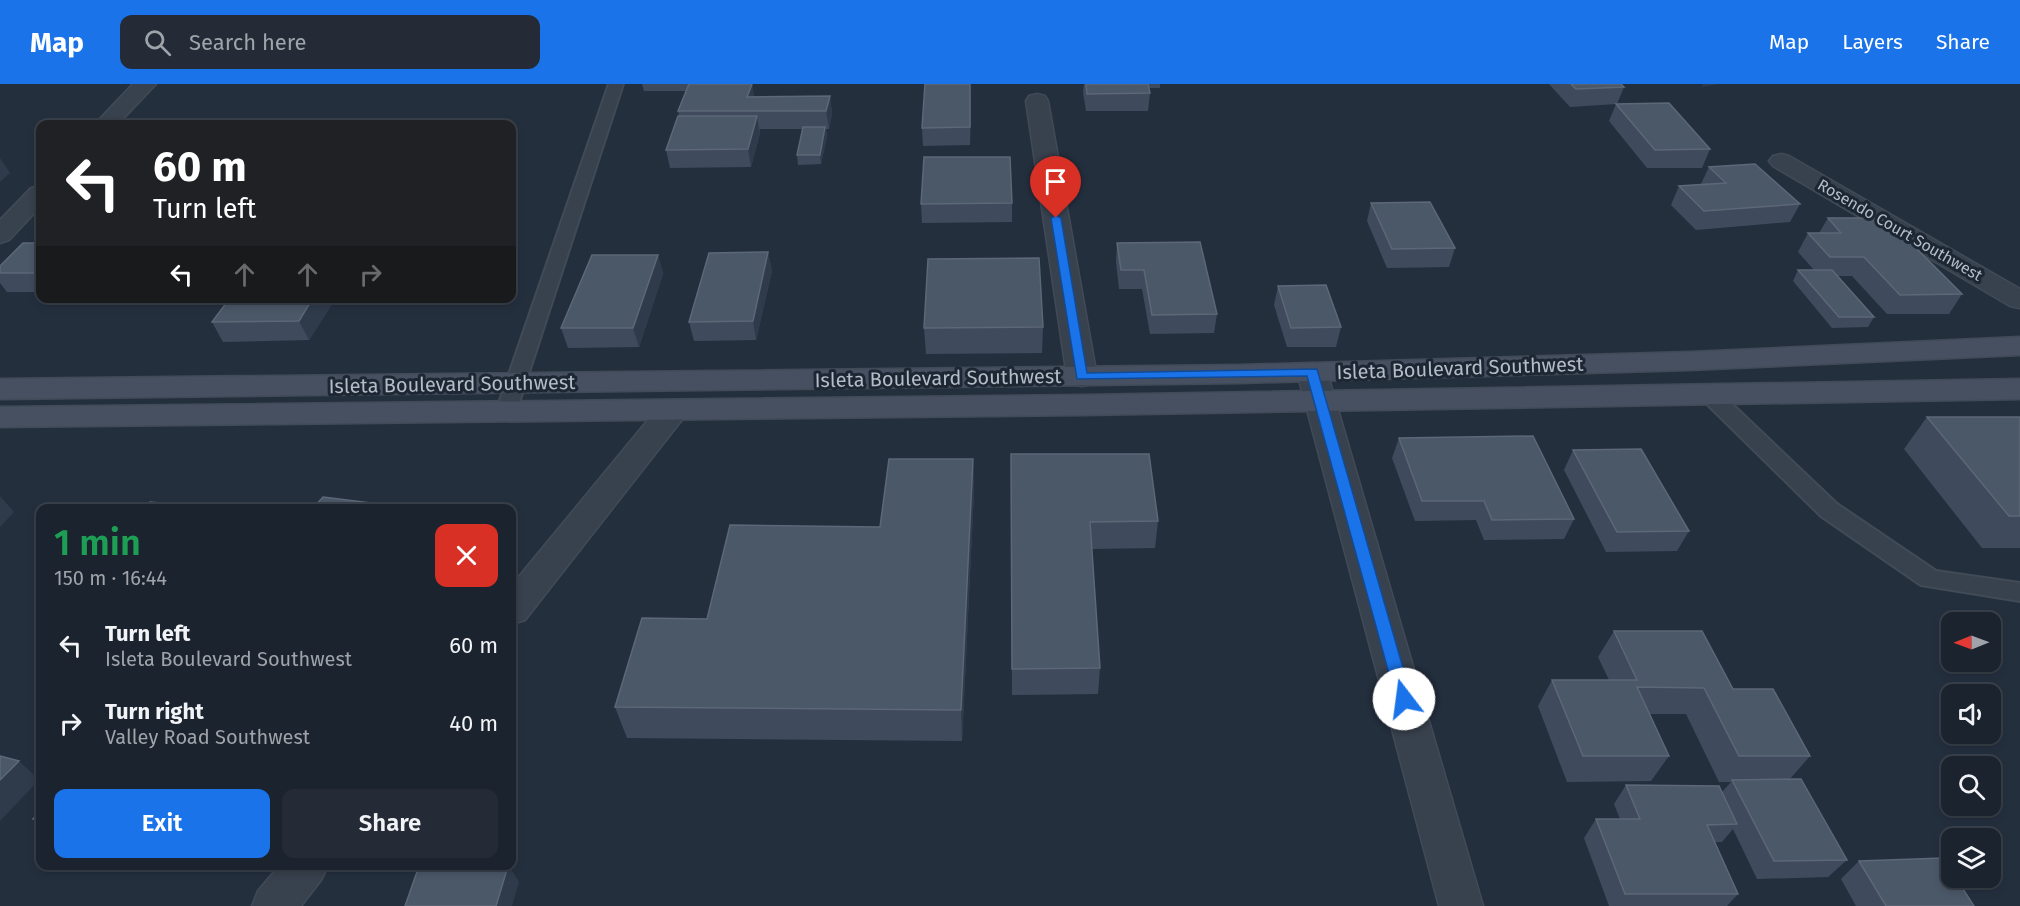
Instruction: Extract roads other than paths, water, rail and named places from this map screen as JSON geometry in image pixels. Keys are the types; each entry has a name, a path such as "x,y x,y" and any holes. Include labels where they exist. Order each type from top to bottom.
{"main road":[{"name":"Isleta Boulevard Southwest","path":"0,417 672,410 1316,386 1690,361 2020,346"},
{"name":"Isleta Boulevard Southwest","path":"0,389 1082,377 1316,386 1709,394 2020,390"}],"street":[{"path":"110,120 145,84"},
{"path":"1037,101 1082,377"},
{"name":"Rosendo Court Southwest","path":"1781,161 2020,300"},
{"path":"0,235 36,197"},
{"path":"1316,386 1461,906"},
{"path":"516,605 672,410"},
{"path":"274,906 303,870"}],"lane":[{"path":"506,412 616,84"},
{"path":"1709,394 1829,510 1930,579 2020,592"}]}
